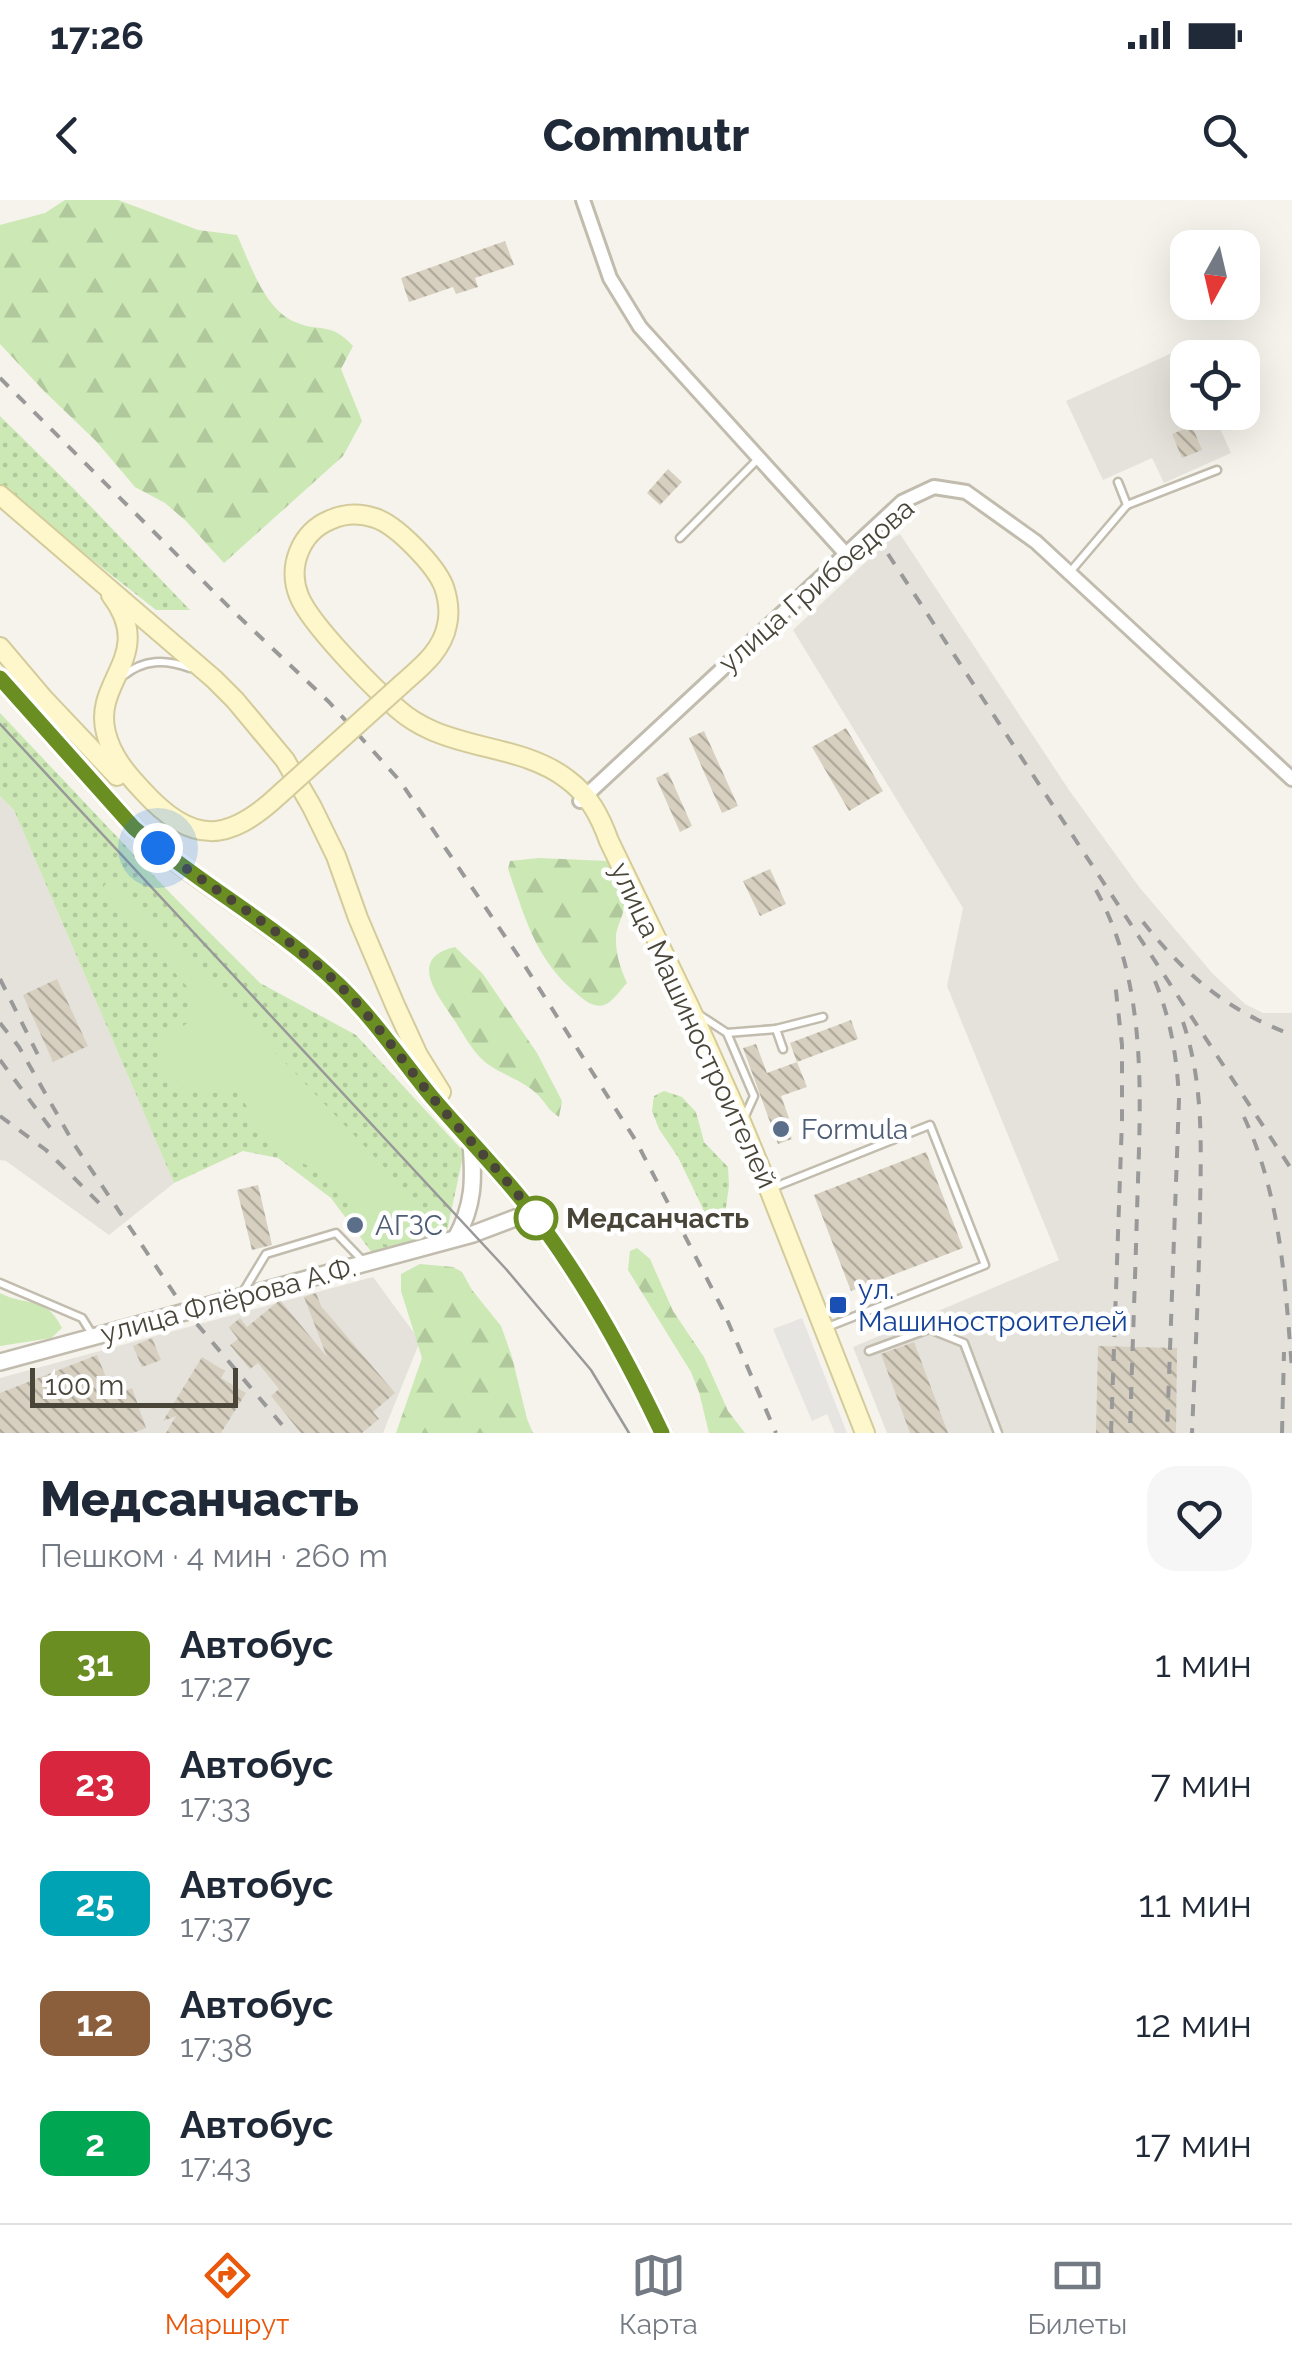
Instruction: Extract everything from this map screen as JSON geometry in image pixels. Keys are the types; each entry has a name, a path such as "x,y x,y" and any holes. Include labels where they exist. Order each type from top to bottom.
{"main road":[{"path":"0,495 214,679 285,760 336,856 358,918 418,1055 438,1088 571,1265 636,1378 662,1433"},
{"name":"улица Машиностроителей","path":"283,797 405,687 439,659 451,641 457,612 452,584 424,546 388,514 351,506 314,519 292,547 287,569 291,598 312,632 370,694 405,725 448,746 530,768 582,798 609,840 742,1124 865,1433"},
{"path":"88,569 114,598 128,630 128,648 105,702 103,720 116,759 165,813 198,830 222,830 247,820 283,797"},
{"path":"0,647 146,806 179,832 206,840 234,836 259,822 283,797"},
{"path":"0,678 134,828 281,936 339,984 500,1173"}],"street":[{"path":"583,200 610,278 640,327 846,553"},
{"name":"улица Грибоедова","path":"582,798 902,502 934,487 966,492 1036,542 1292,779"},
{"path":"456,1238 464,1224 474,1182 471,1143"},
{"name":"улица Флёрова А.Ф.","path":"0,1362 456,1238 531,1212"}],"lane":[{"path":"680,538 758,459"},
{"path":"1070,572 1127,505 1217,470"},
{"path":"1118,482 1127,505"},
{"path":"114,683 145,662 168,661 214,679"},
{"path":"690,1008 727,1032 754,1096 742,1124"},
{"path":"727,1032 776,1029 822,1017"},
{"path":"776,1029 783,1049"},
{"path":"770,1189 930,1125 985,1265 824,1328"},
{"path":"241,1296 266,1254 336,1234 365,1263"},
{"path":"0,1282 82,1318 93,1336"},
{"path":"869,1351 930,1329 964,1344 998,1433"}],"shaded area":[{"path":"1170,354 1170,430 1221,430 1231,453 1164,483 1152,458 1103,480 1066,401"},
{"path":"900,534 1069,790 1140,888 1213,974 1245,1004 1263,1013 1292,1013 1292,1433 887,1433 853,1347 1059,1260 947,986 963,908 793,630 869,559 866,553"},
{"path":"0,796 14,810 174,1183 109,1235 0,1160"},
{"path":"373,1277 420,1341 383,1433 0,1433 0,1378"},
{"path":"802,1318 847,1433 835,1433 827,1414 812,1421 773,1329"}],"green space":[{"path":"65,200 118,200 198,230 237,235 259,284 284,316 338,333 353,346 341,369 362,421 343,456 224,563 165,503 135,487 96,441 0,344 0,225 45,213"},
{"path":"0,416 190,610 156,610 0,487"},
{"path":"0,713 260,983 356,1035 464,1152 446,1235 373,1254 331,1198 278,1158 243,1151 174,1183 14,810 0,796"},
{"path":"510,861 607,861 619,877 624,905 616,948 627,983 604,1005 589,1003 562,980 533,936 508,869"},
{"path":"110,878 408,1192 428,1217 425,1239 400,1247 373,1242 367,1226 325,1175 273,1147 237,1089 197,1093 165,1070 159,1058 160,1041 189,1022 190,990 101,890"},
{"path":"455,947 483,974 537,1053 562,1101 559,1117 532,1090 480,1057 440,998 429,968 432,959"},
{"path":"664,1091 682,1097 696,1112 704,1142 728,1167 724,1221 711,1220 706,1215 678,1157 659,1129 652,1111 654,1096"},
{"path":"637,1248 650,1259 673,1311 704,1357 728,1411 745,1433 709,1433 691,1372 628,1270 630,1251"},
{"path":"420,1264 453,1267 462,1272 501,1326 533,1433 396,1433 422,1358 401,1291 401,1274"},
{"path":"0,1293 42,1306 62,1328 51,1338 0,1346"}],"building":[{"path":"505,241 514,265 475,278 478,287 456,294 453,287 409,302 401,278"},
{"path":"1194,430 1202,450 1182,458 1172,434"},
{"path":"668,469 682,482 660,505 647,493"},
{"path":"846,728 883,791 849,811 812,747"},
{"path":"704,731 738,806 722,813 689,738"},
{"path":"668,772 692,826 680,832 656,778"},
{"path":"770,869 786,904 760,916 743,881"},
{"path":"57,979 88,1046 53,1062 23,995"},
{"path":"851,1020 858,1039 797,1062 790,1043"},
{"path":"756,1044 767,1073 797,1062 807,1087 781,1096 792,1139 778,1144 743,1048"},
{"path":"926,1152 963,1248 851,1291 814,1195"},
{"path":"258,1185 272,1245 252,1250 237,1190"},
{"path":"316,1293 321,1306 395,1393 373,1412 379,1419 362,1433 301,1433 271,1396 279,1389 258,1363 250,1369 230,1345 238,1339 229,1327 240,1318 247,1327 280,1300 327,1357 304,1297"},
{"path":"152,1338 161,1360 142,1367 133,1346"},
{"path":"914,1342 948,1433 910,1433 881,1354"},
{"path":"1098,1346 1177,1348 1176,1433 1096,1433"},
{"path":"97,1355 113,1395 132,1388 146,1428 133,1433 0,1433 0,1393"},
{"path":"202,1357 225,1371 221,1378 246,1393 221,1433 166,1433 176,1416 163,1421"}],"tram line":[{"path":"0,724 506,1269 591,1370 629,1433"}],"railway":[{"path":"0,378 329,702 400,781 523,963 636,1141 722,1308 776,1433"},
{"path":"888,554 1292,1170"},
{"path":"1096,890 1126,966 1138,1047 1130,1433"},
{"path":"1143,922 1175,959 1209,989 1247,1014 1292,1035"},
{"path":"0,979 38,1055"},
{"path":"1155,981 1172,1039 1179,1099 1167,1433"},
{"path":"1111,1433 1122,1120 1122,1045 1115,982"},
{"path":"1183,1022 1195,1069 1201,1139 1192,1433"},
{"path":"0,1023 19,1047 74,1144 186,1311 289,1433"},
{"path":"0,1060 57,1137"},
{"path":"0,1116 46,1150 106,1210"},
{"path":"1244,1117 1274,1209 1292,1369"},
{"path":"1282,1433 1284,1352"}],"bus line":[{"name":"31","path":"0,678 134,828 281,936 339,984 386,1036 571,1265 636,1378 662,1433"}],"place":[{"name":"Formula","path":"781,1129"},
{"name":"Медсанчасть","path":"536,1218"},
{"name":"АГЗС","path":"355,1225"},
{"name":"ул. Машиностроителей","path":"838,1305"}],"route":[{"path":"158,848 281,936 339,984 536,1218"}]}
